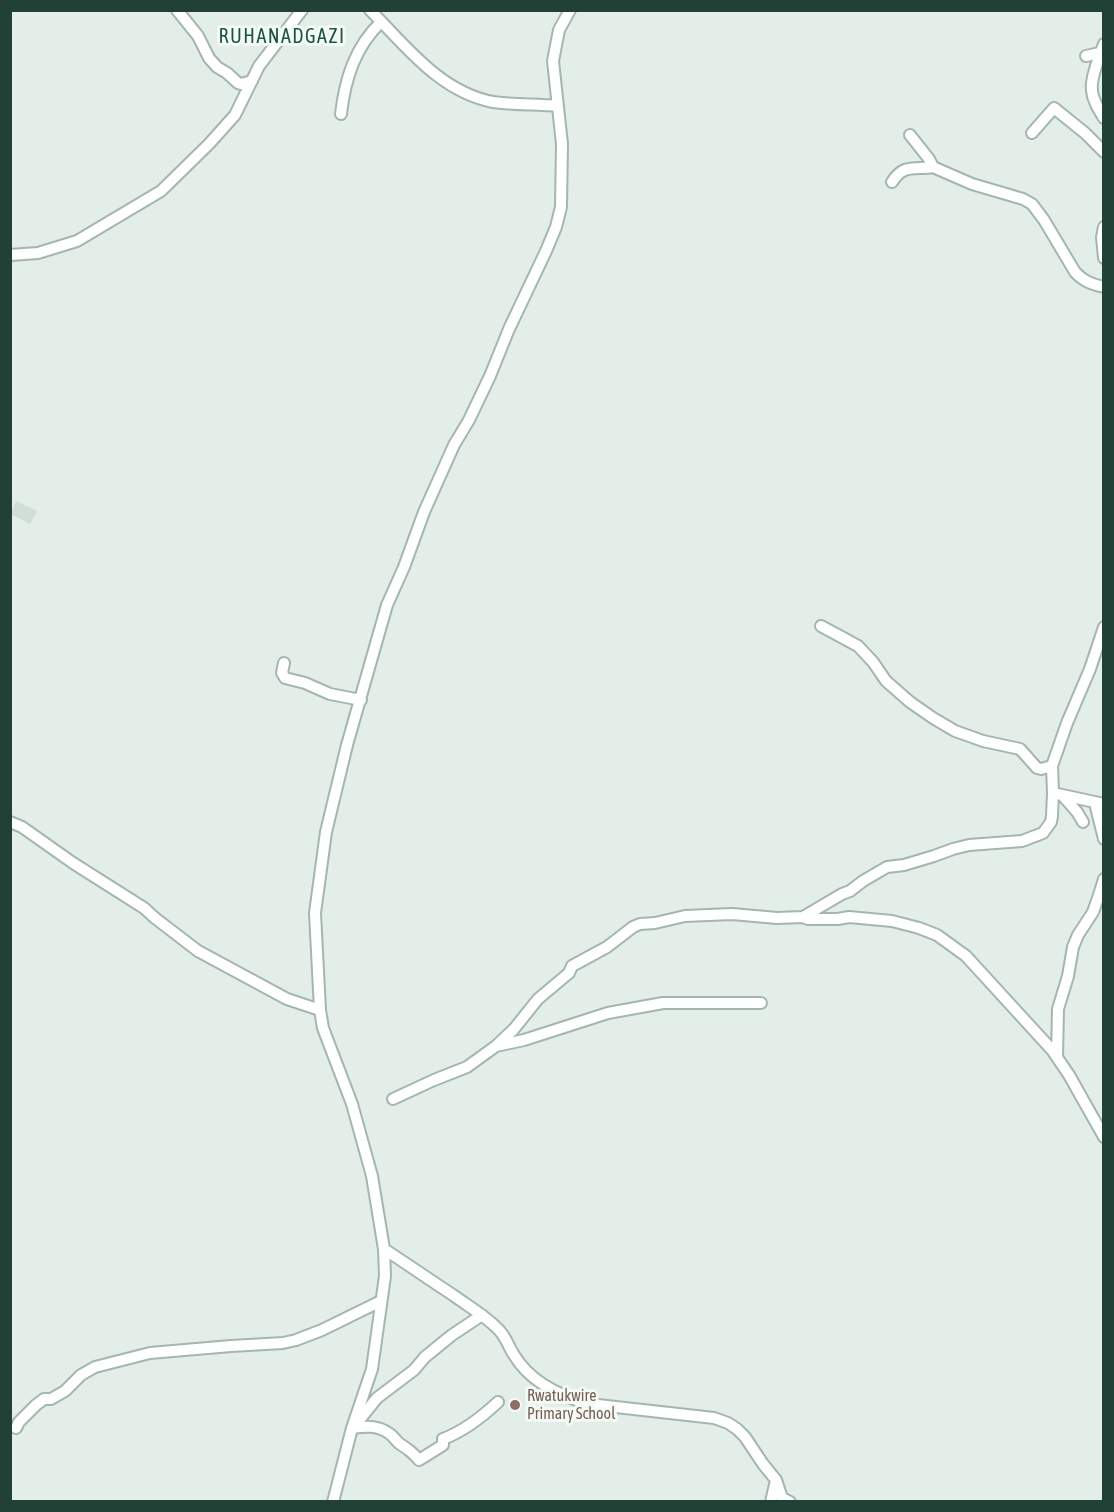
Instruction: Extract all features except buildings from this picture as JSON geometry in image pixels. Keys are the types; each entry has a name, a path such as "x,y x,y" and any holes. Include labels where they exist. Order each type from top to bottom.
{"street":[{"path":"177,10 198,36 209,58 217,67 238,83 252,81"},
{"path":"10,255 38,253 77,241 161,191 229,123 259,66 302,10"},
{"path":"370,10 405,48 435,74 458,89 492,102 558,106"},
{"path":"333,1502 352,1428 372,1369 385,1276 384,1249 372,1176 352,1104 323,1028 320,1010 315,913 326,832 347,745 387,605 404,567 423,512 454,445 490,376 556,227 561,207 562,144 553,61 559,30 570,10"},
{"path":"341,114 345,86 357,54 371,32 381,22"},
{"path":"1086,56 1103,49"},
{"path":"1103,49 1091,83 1095,103 1104,118"},
{"path":"1032,133 1054,108 1085,133 1104,153"},
{"path":"910,135 933,167"},
{"path":"892,182 905,168 933,167 972,184 1023,199 1032,204 1044,220 1080,279 1104,286"},
{"path":"1104,228 1102,237 1104,258"},
{"path":"821,626 858,646 886,681 933,718 955,731 1020,749 1037,768 1052,766"},
{"path":"393,1099 467,1067 496,1046 514,1029 538,999 569,973 572,966 607,947 640,924 684,916 732,914 777,918 803,916 850,891 887,867 904,865 969,845 1022,841 1043,833 1051,822 1058,794 1052,766 1104,627"},
{"path":"284,663 282,674 285,678 330,694 361,700"},
{"path":"1058,794 1100,804 1104,839"},
{"path":"1058,794 1077,812 1083,822"},
{"path":"10,822 22,827 144,908 198,951 287,999 320,1010"},
{"path":"1057,1057 1058,1009 1068,976 1073,947 1093,912 1104,879"},
{"path":"803,916 808,919 849,917 882,920 919,928 937,935 966,956 1057,1057 1104,1137"},
{"path":"496,1046 524,1040 608,1013 663,1003 761,1003"},
{"path":"384,1249 499,1329 522,1367 552,1390 570,1399 589,1404 714,1418 728,1423 744,1437 776,1480 782,1498 790,1502"},
{"path":"16,1428 36,1405 44,1399 51,1399 65,1391 81,1375 95,1367 150,1353 284,1343 322,1330 381,1301"},
{"path":"352,1428 377,1398 414,1370 452,1335 482,1315"},
{"path":"352,1428 368,1425 378,1428 390,1434 419,1460 443,1446 443,1438 462,1431 486,1414 498,1402"},
{"path":"771,1502 776,1480"}],"shaded area":[{"path":"16,501 37,511 30,524 11,514"}],"place":[{"name":"Rwatukwire Primary School","path":"515,1405"}],"district":[{"name":"RUHANADGAZI","path":"282,37"}]}
